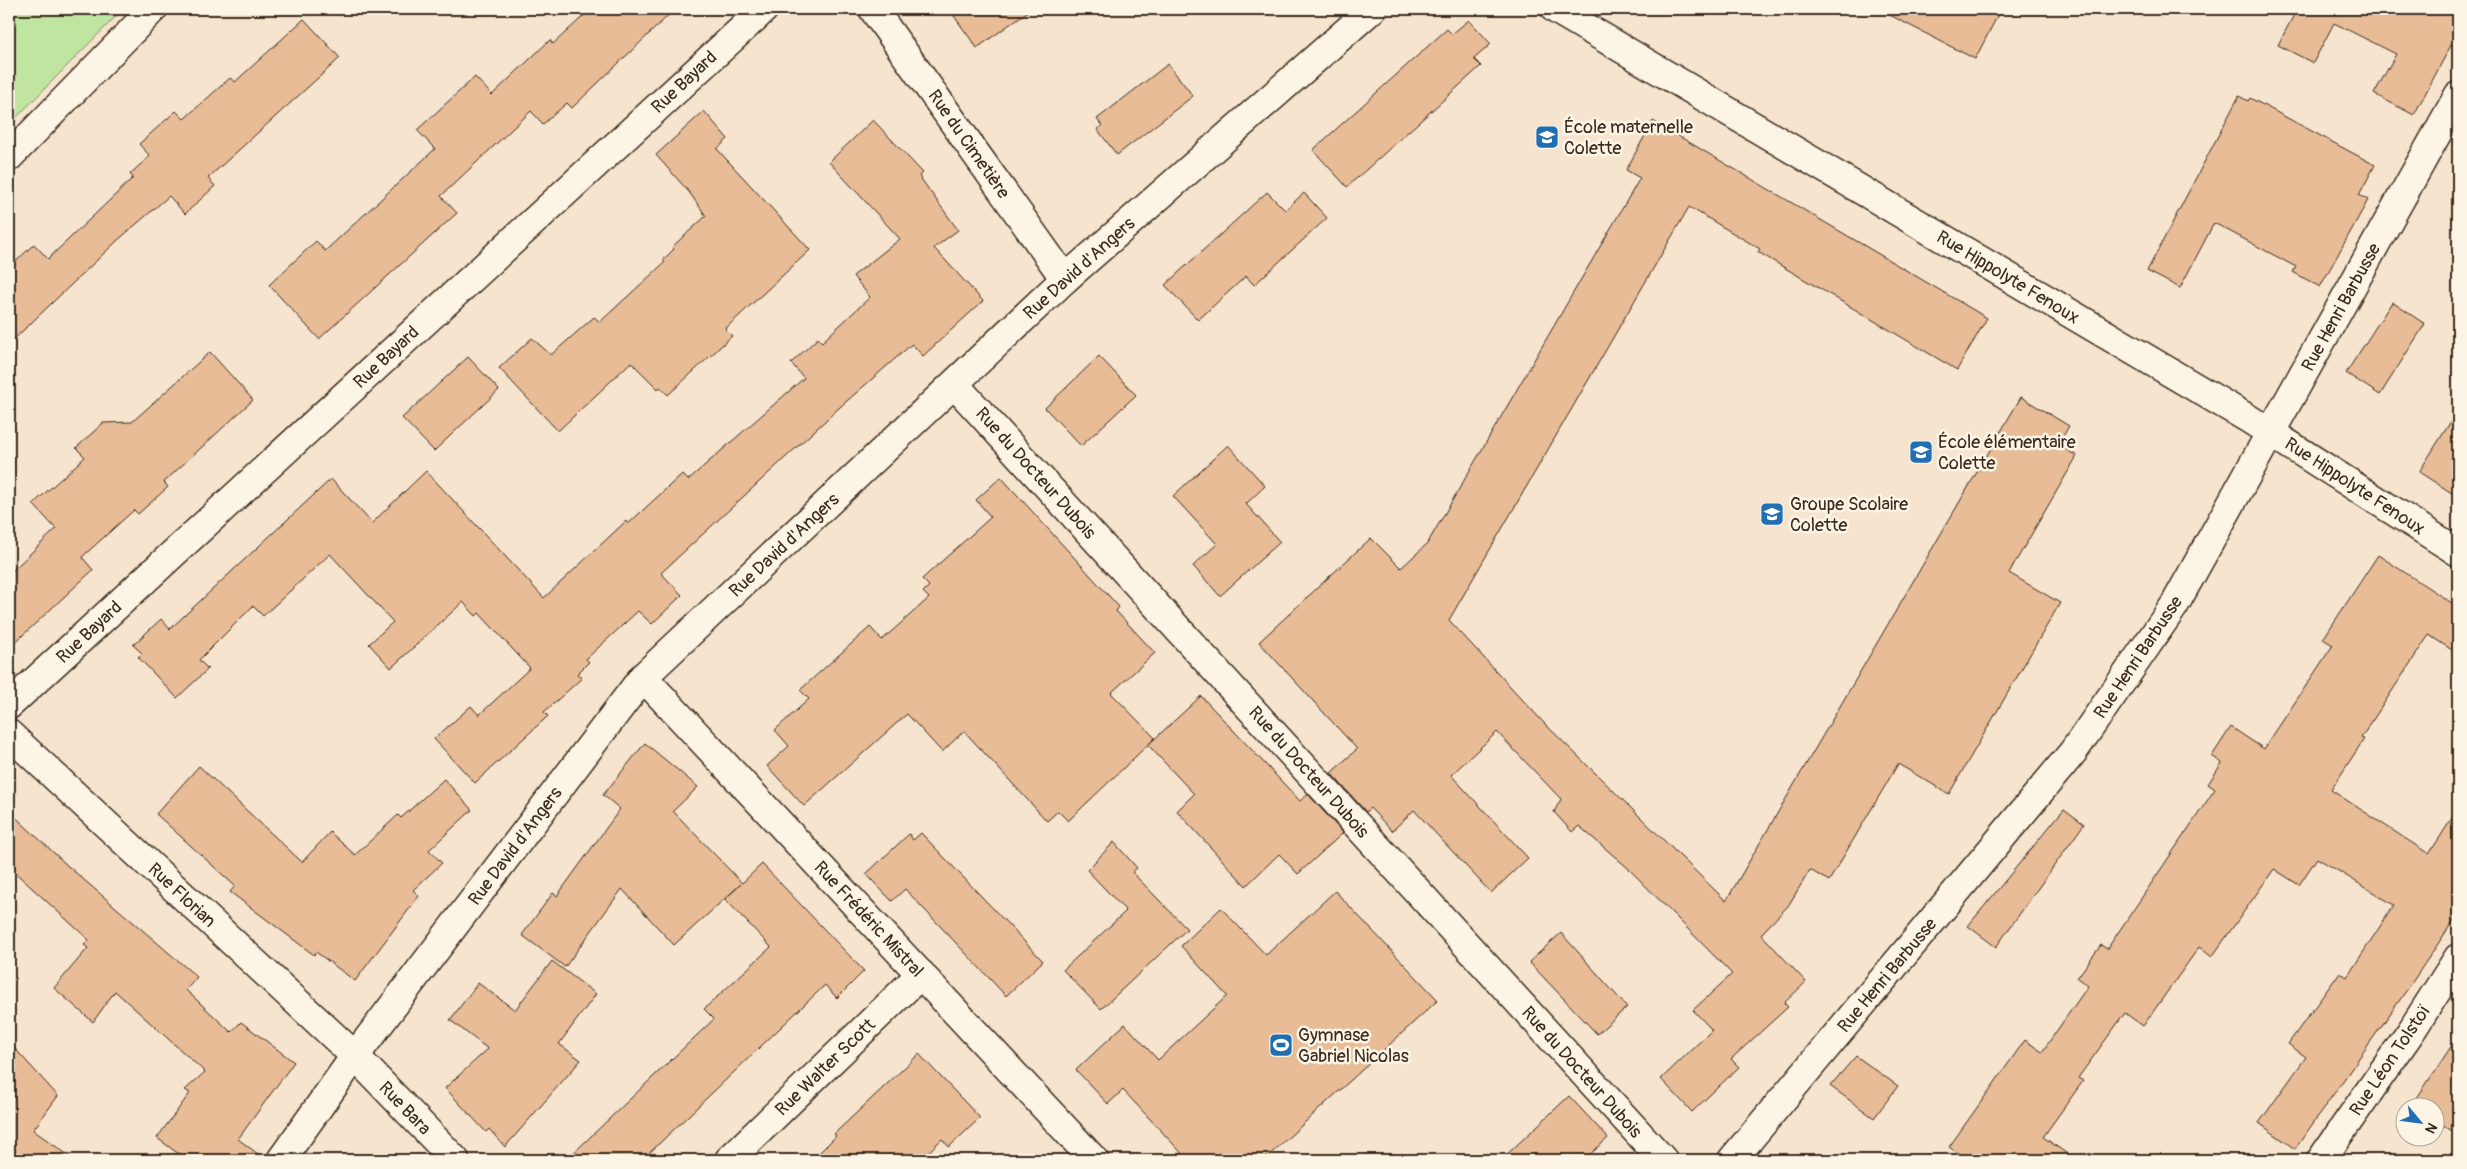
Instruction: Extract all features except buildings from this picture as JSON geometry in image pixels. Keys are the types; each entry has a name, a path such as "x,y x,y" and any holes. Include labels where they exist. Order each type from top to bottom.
{"street":[{"path":"9,157 153,9"},
{"name":"Rue Bayard","path":"9,705 764,9"},
{"name":"Rue du Cimetière","path":"873,9 1065,280"},
{"name":"Rue David d'Angers","path":"281,1160 355,1056 643,677 1065,280 1372,9"},
{"name":"Rue Hippolyte Fenoux","path":"1554,9 2271,432 2458,552"},
{"name":"Rue Henri Barbusse","path":"1732,1160 2073,752 2174,606 2458,96"},
{"name":"Rue du Docteur Dubois","path":"955,384 1663,1160"},
{"name":"Rue Frédéric Mistral","path":"643,677 1094,1160"},
{"name":"Rue Florian","path":"9,734 355,1056"},
{"name":"Rue Léon Tolstoï","path":"2321,1160 2410,1033 2458,958"},
{"name":"Rue Walter Scott","path":"729,1160 921,974"},
{"name":"Rue Bara","path":"355,1056 455,1160"}],"green space":[{"path":"9,9 123,9 9,125"}],"place":[{"name":"École maternelle Colette","path":"1547,137"},
{"name":"École élémentaire Colette","path":"1921,452"},
{"name":"Groupe Scolaire Colette","path":"1772,514"},
{"name":"Gymnase Gabriel Nicolas","path":"1281,1045"}]}
